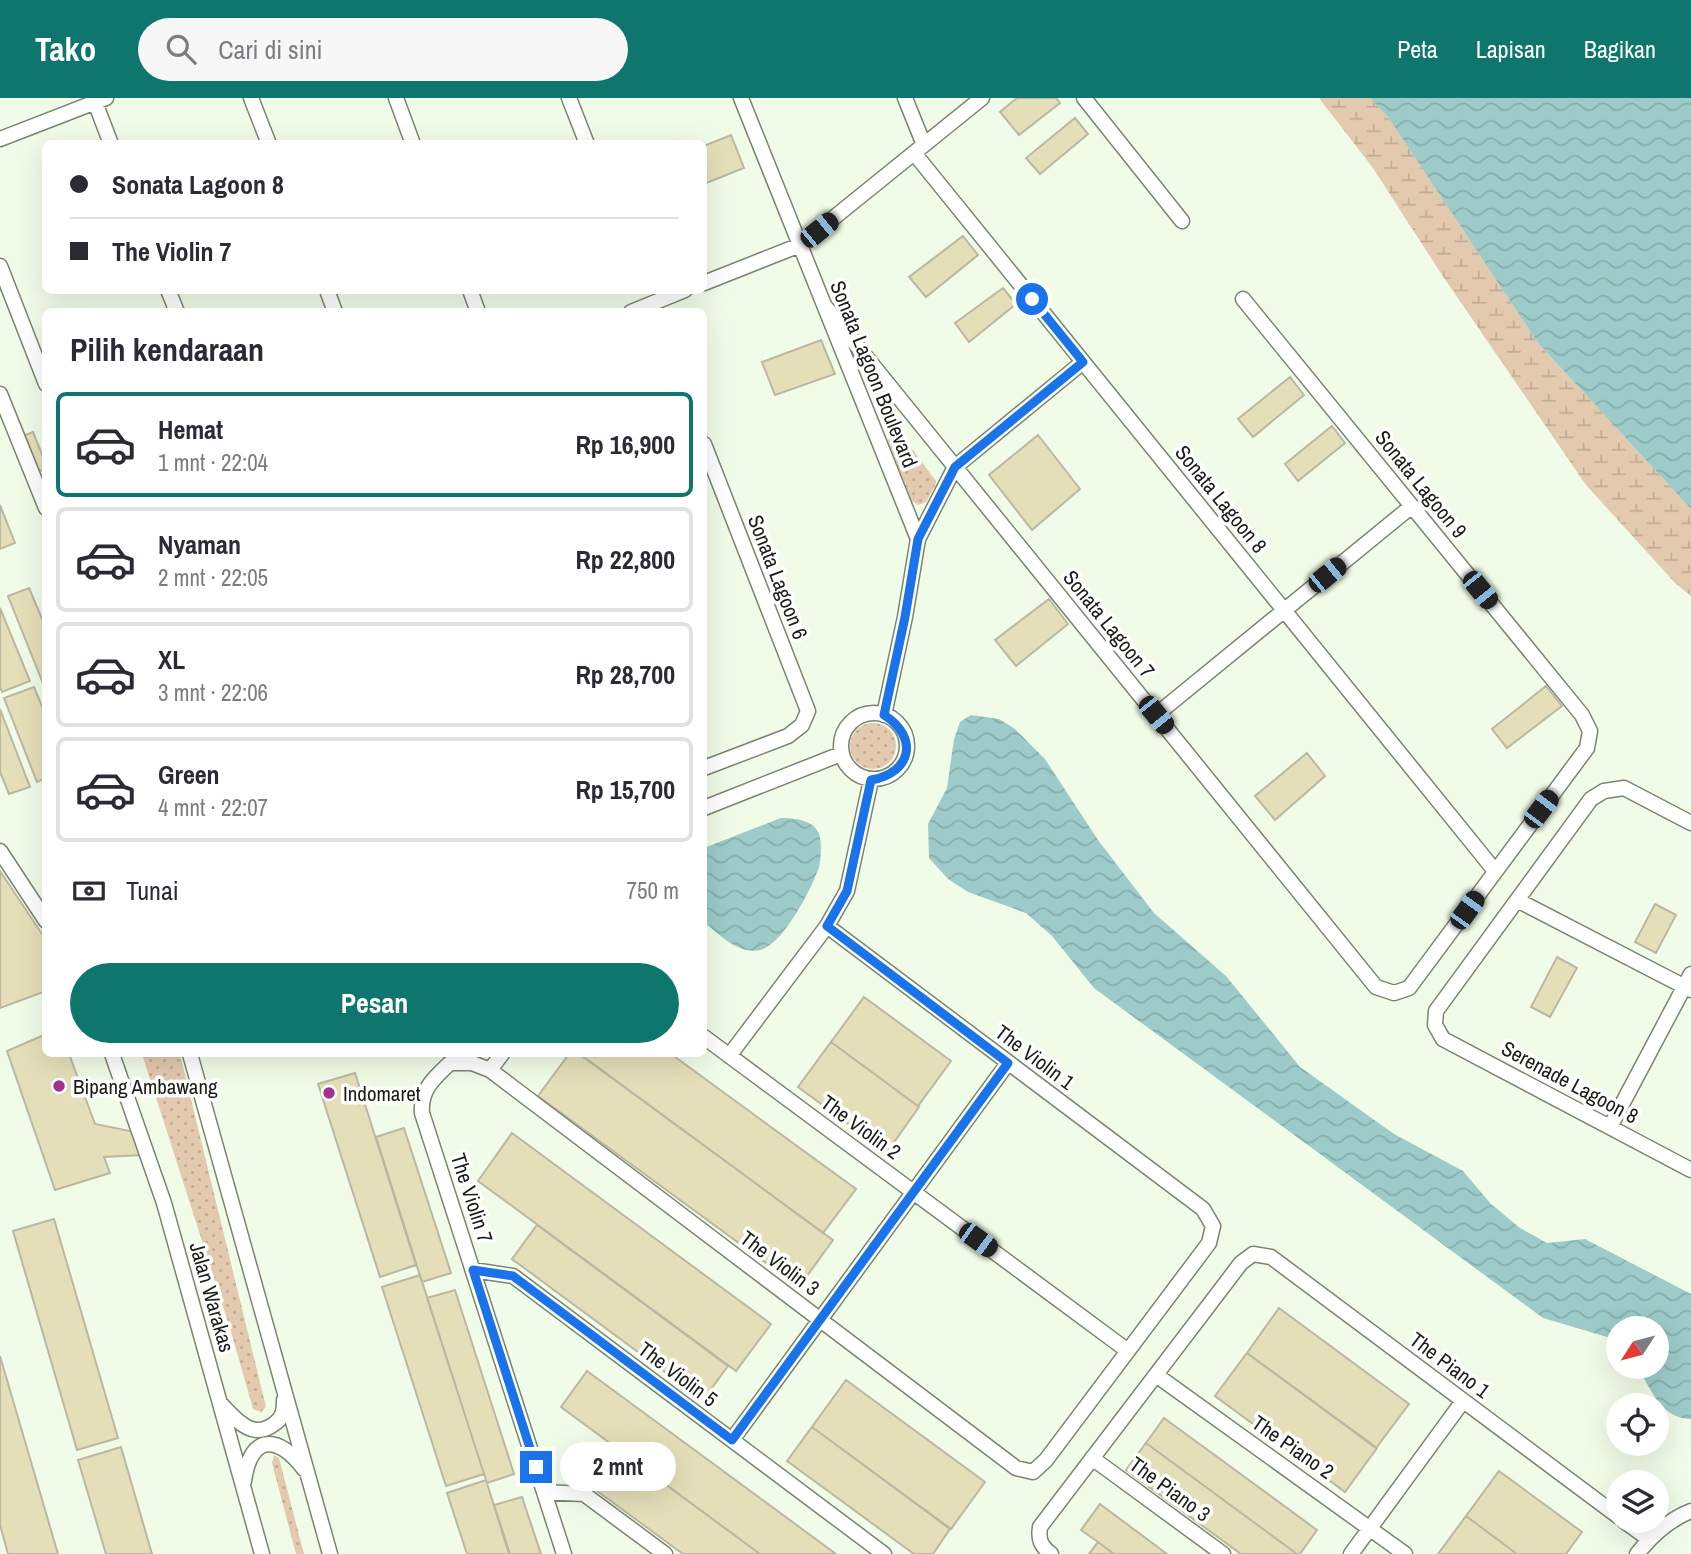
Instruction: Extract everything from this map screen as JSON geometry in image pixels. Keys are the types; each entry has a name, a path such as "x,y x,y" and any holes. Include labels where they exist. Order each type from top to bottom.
{"street":[{"path":"251,98 267,140"},
{"path":"396,98 412,140"},
{"path":"569,98 585,140"},
{"name":"Sonata Lagoon Boulevard","path":"741,98 918,539"},
{"name":"Sonata Lagoon 8","path":"905,98 919,149 1083,362 1495,871"},
{"path":"707,282 800,245 982,98"},
{"path":"1084,98 1182,221"},
{"path":"0,139 100,100 110,140"},
{"path":"0,266 42,374"},
{"path":"648,302 673,294"},
{"name":"Sonata Lagoon 9","path":"1243,299 1582,715 1590,732 1587,748 1495,871"},
{"name":"Sonata Lagoon 7","path":"824,305 1376,987 1394,993 1409,988 1495,871"},
{"path":"884,715 918,539 955,467 1083,362"},
{"path":"0,394 42,498"},
{"name":"Sonata Lagoon 6","path":"707,452 807,711 802,725 788,736 707,767"},
{"path":"1156,715 1412,506"},
{"path":"870,713 884,715 898,723 906,737 906,753 900,768 887,777 871,780 858,775 847,766 841,754 841,740 847,727 857,717 870,713"},
{"path":"707,807 841,754"},
{"path":"729,1056 827,926 847,891 871,780"},
{"path":"1610,1127 1689,984 1517,900 1591,799 1604,791 1624,788 1691,823"},
{"path":"0,851 42,915"},
{"name":"Serenade Lagoon 8","path":"1517,900 1436,1011 1435,1026 1443,1039 1691,1170"},
{"name":"The Violin 1","path":"827,926 1203,1209 1213,1226 1209,1243 1128,1351"},
{"name":"The Violin 2","path":"707,1039 1128,1351"},
{"name":"Jalan Warakas","path":"113,1057 164,1203 262,1554"},
{"name":"Jalan Warakas","path":"191,1057 330,1554"},
{"path":"491,1070 500,1057"},
{"name":"The Violin 7","path":"491,1070 472,1063 450,1063 433,1078 421,1098 422,1113 564,1554"},
{"path":"732,1440 1008,1063"},
{"name":"The Violin 3","path":"491,1070 1016,1468 1033,1472 1046,1460 1128,1351"},
{"name":"The Piano 1","path":"1156,1375 1241,1263 1253,1254 1271,1256 1606,1507"},
{"name":"The Violin 5","path":"473,1270 513,1276 884,1554"},
{"path":"1047,1551 1038,1537 1040,1527 1156,1375"},
{"name":"The Piano 2","path":"1156,1375 1405,1554"},
{"path":"220,1403 245,1427 258,1431 266,1430 278,1422 284,1412 285,1391"},
{"path":"1351,1554 1463,1401"},
{"path":"243,1486 250,1455 269,1444 279,1445 290,1452 308,1474"},
{"name":"The Piano 3","path":"1093,1458 1223,1554"},
{"path":"544,1492 584,1494 665,1554"},
{"path":"1637,1554 1649,1539 1675,1517 1691,1511"},
{"path":"1641,1533 1649,1539"}],"green space":[{"path":"1319,98 1370,98 1388,117 1538,343 1691,509 1691,596 1675,583 1586,485 1442,275 1373,168"},
{"path":"896,431 936,481 926,502 918,505 912,501 888,441 891,433"},
{"path":"873,723 889,730 896,746 889,762 873,769 857,762 850,746 857,730"},
{"path":"143,1057 181,1057 266,1407 261,1412 253,1409 230,1328"},
{"path":"274,1455 279,1458 304,1554 296,1554 272,1463"}],"water":[{"path":"1370,98 1691,98 1691,509 1538,343 1388,117"},
{"path":"971,715 999,719 1015,729 1045,759 1098,840 1154,913 1226,976 1300,1067 1394,1134 1463,1171 1491,1204 1520,1228 1547,1243 1585,1239 1691,1294 1691,1419 1671,1414 1669,1393 1652,1393 1644,1379 1670,1379 1670,1316 1606,1316 1606,1337 1543,1318 1094,988 1052,936 1026,913 968,892 948,879 929,858 928,824 947,788 954,739 960,722"},
{"path":"781,818 803,821 816,829 821,846 819,867 787,927 769,946 752,951 737,947 707,924 707,847"}],"building":[{"path":"1017,98 1056,98 1060,103 1019,135 1000,112"},
{"path":"1075,118 1088,134 1040,174 1026,158"},
{"path":"731,135 744,168 707,183 707,145"},
{"path":"963,236 978,255 926,297 909,277"},
{"path":"1003,288 1016,304 969,342 955,323"},
{"path":"821,340 835,374 775,395 762,362"},
{"path":"1290,377 1304,395 1253,437 1238,419"},
{"path":"1332,426 1345,443 1298,481 1285,464"},
{"path":"33,432 42,454 42,470 36,472 23,436"},
{"path":"1038,435 1080,489 1032,530 989,475"},
{"path":"0,505 15,543 0,549"},
{"path":"29,588 42,619 42,681 8,596"},
{"path":"1049,599 1068,624 1016,666 995,640"},
{"path":"0,608 30,681 2,692 0,687"},
{"path":"1546,686 1562,706 1507,748 1492,729"},
{"path":"34,687 42,706 42,780 37,782 4,698"},
{"path":"0,709 30,787 9,794 0,772"},
{"path":"1307,753 1325,776 1275,820 1255,796"},
{"path":"0,871 42,934 42,992 0,1008"},
{"path":"1655,904 1676,915 1656,953 1635,942"},
{"path":"1557,957 1577,968 1550,1017 1531,1007"},
{"path":"864,997 951,1061 918,1106 831,1042"},
{"path":"42,1036 42,1057 70,1057 95,1124 135,1132 143,1155 104,1157 110,1173 55,1190 7,1051"},
{"path":"831,1042 919,1107 887,1152 798,1087"},
{"path":"567,1057 583,1057 833,1240 799,1287 538,1096"},
{"path":"584,1057 675,1057 856,1189 823,1233"},
{"path":"355,1073 416,1265 380,1277 318,1084"},
{"path":"404,1128 451,1273 422,1282 376,1137"},
{"path":"512,1133 771,1324 736,1371 478,1181"},
{"path":"54,1219 118,1438 77,1450 13,1231"},
{"path":"537,1225 728,1366 703,1400 512,1259"},
{"path":"420,1275 484,1474 446,1486 382,1287"},
{"path":"455,1290 514,1474 487,1483 427,1298"},
{"path":"1279,1308 1409,1404 1376,1448 1247,1353"},
{"path":"1247,1353 1377,1448 1345,1492 1215,1396"},
{"path":"0,1356 58,1554 8,1554 0,1525"},
{"path":"587,1371 836,1554 760,1554 561,1407"},
{"path":"846,1380 985,1482 951,1529 812,1427"},
{"path":"1164,1418 1317,1530 1300,1554 1146,1443"},
{"path":"812,1427 950,1529 933,1554 914,1554 787,1461"},
{"path":"1146,1443 1297,1554 1241,1554 1126,1470"},
{"path":"612,1445 760,1554 683,1554 585,1482"},
{"path":"121,1447 152,1554 106,1554 78,1460"},
{"path":"1499,1471 1582,1532 1566,1554 1517,1554 1466,1516"},
{"path":"486,1480 509,1554 467,1554 447,1493"},
{"path":"522,1497 541,1554 510,1554 494,1505"},
{"path":"1100,1504 1167,1554 1114,1554 1081,1530"},
{"path":"1466,1516 1517,1554 1438,1554"},
{"path":"1098,1542 1114,1554 1089,1554"}],"place":[{"name":"Bipang Ambawang","path":"59,1086"},
{"name":"Indomaret","path":"329,1093"}],"route":[{"path":"536,1467 473,1270 513,1276 732,1440 1008,1063 827,926 847,891 871,780 887,777 900,768 906,753 906,737 898,723 884,715 918,539 955,467 1083,362 1032,299"}]}
